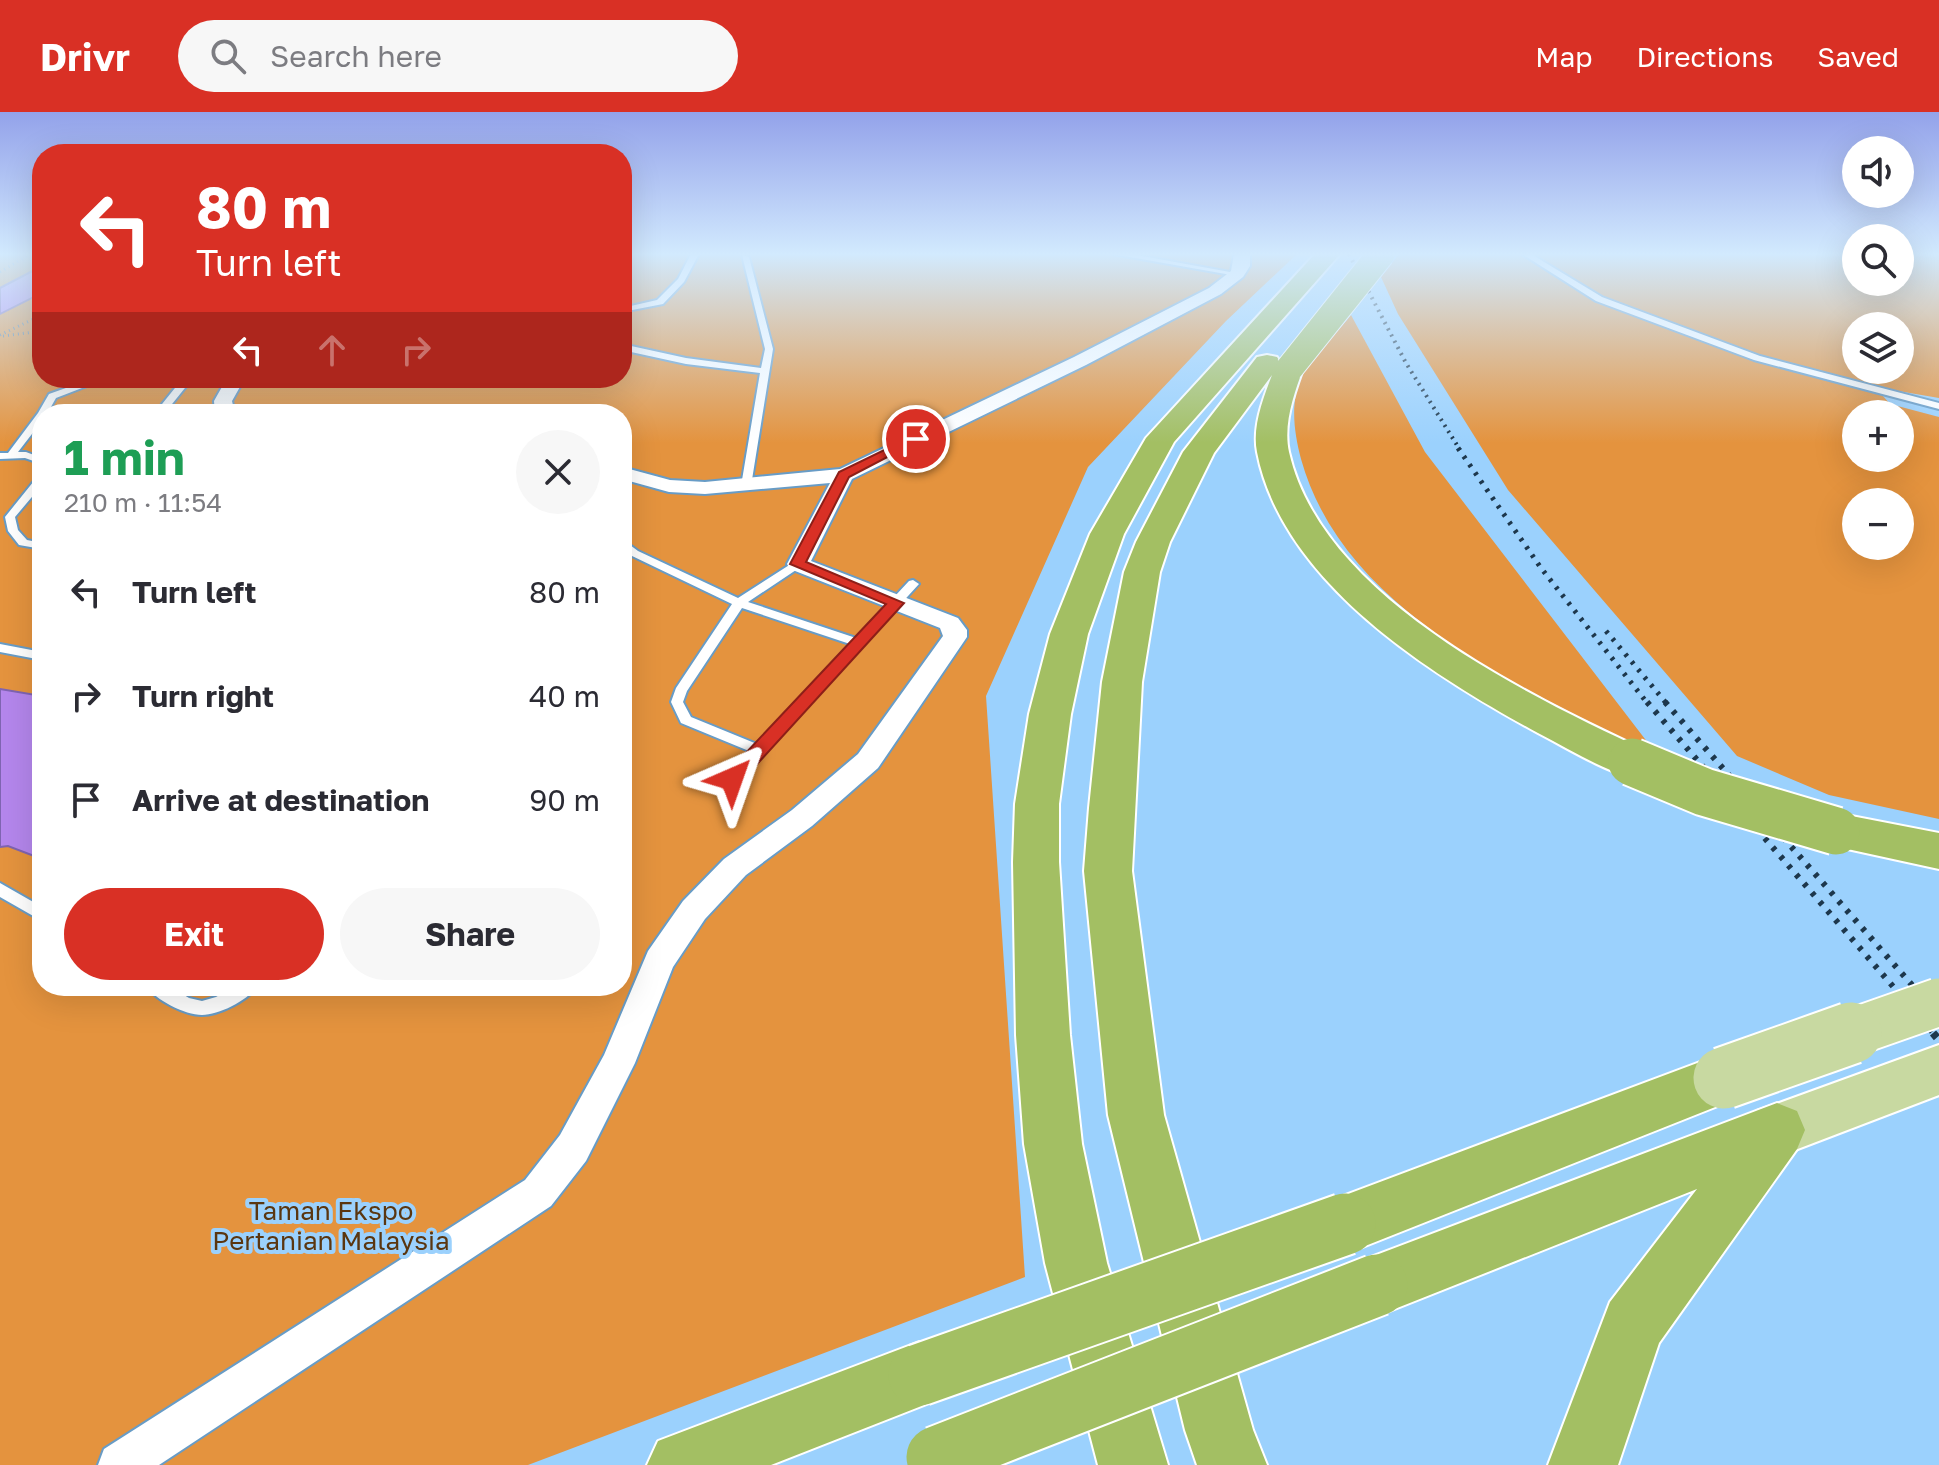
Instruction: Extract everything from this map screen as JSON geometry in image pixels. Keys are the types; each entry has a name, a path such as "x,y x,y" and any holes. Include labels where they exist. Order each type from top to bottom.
{"highway":[{"path":"1292,317 1269,358 1274,405 1273,452 1293,512 1324,554 1408,634 1471,677 1569,733 1704,792 1836,831 1939,851"},
{"path":"1232,1465 1219,1430 1136,1115 1108,871 1122,682 1142,572 1185,475 1269,358 1305,317"},
{"path":"1108,1465 1076,1263 1053,1144 1042,1021 1037,804 1050,714 1069,634 1107,534 1161,438 1269,358 1313,317"},
{"path":"682,1465 919,1375 1345,1224 1724,1078"},
{"path":"927,1461 1777,1130"},
{"path":"1583,1465 1633,1325 1777,1130"},
{"path":"1076,1263 1133,1465"}],"main road":[{"path":"1724,1078 1939,1002"},
{"path":"1777,1130 1939,1070"}],"street":[{"path":"632,476 669,486 746,486 844,475 1165,317"},
{"path":"120,1465 538,1193 573,1148 618,1063 659,961 694,910 735,867 802,818 868,761 955,637 955,630 905,594 798,564 844,475"}],"lane":[{"path":"746,486 769,349 760,317"},
{"path":"1648,317 1757,358 1939,406"},
{"path":"632,349 686,361 764,371"},
{"path":"48,404 52,396 75,388"},
{"path":"167,404 180,388"},
{"path":"6,455 32,425"},
{"path":"6,455 32,457"},
{"path":"32,490 10,517 13,531 23,543 32,544"},
{"path":"632,552 739,603 859,643"},
{"path":"759,750 686,720 677,702 681,691 739,603 798,564"},
{"path":"732,779 905,594"},
{"path":"0,648 32,654"},
{"path":"0,889 32,909"},
{"path":"170,996 184,1005 201,1009 213,1008 233,996"}],"path":[{"path":"0,335 32,320"},
{"path":"0,335 32,332"}],"green space":[{"name":"Taman Ekspo Pertanian Malaysia","path":"0,317 32,317 32,388 632,388 632,317 1230,317 1088,467 986,696 1025,1277 528,1465 0,1465"},
{"path":"1352,317 1425,452 1658,756 1553,704 1446,641 1398,604 1356,562 1323,514 1296,439 1295,397 1301,377 1317,354"},
{"path":"1400,317 1842,317 1842,384 1914,384 1914,317 1939,317 1939,398 1875,387 1886,400 1842,400 1842,472 1914,472 1914,410 1939,417 1939,819 1829,795 1737,756 1508,490"}],"shaded area":[{"path":"0,689 32,694 32,855 8,846 0,847"}],"railway":[{"path":"1382,317 1406,363 1460,450"},
{"path":"1458,448 1541,568 1648,704"},
{"path":"1606,631 1667,704"},
{"path":"1647,702 1935,1035"},
{"path":"1665,702 1939,1016"},
{"path":"1933,1033 1939,1040"}],"route":[{"path":"732,779 896,603 798,564 844,475 916,439"}]}
